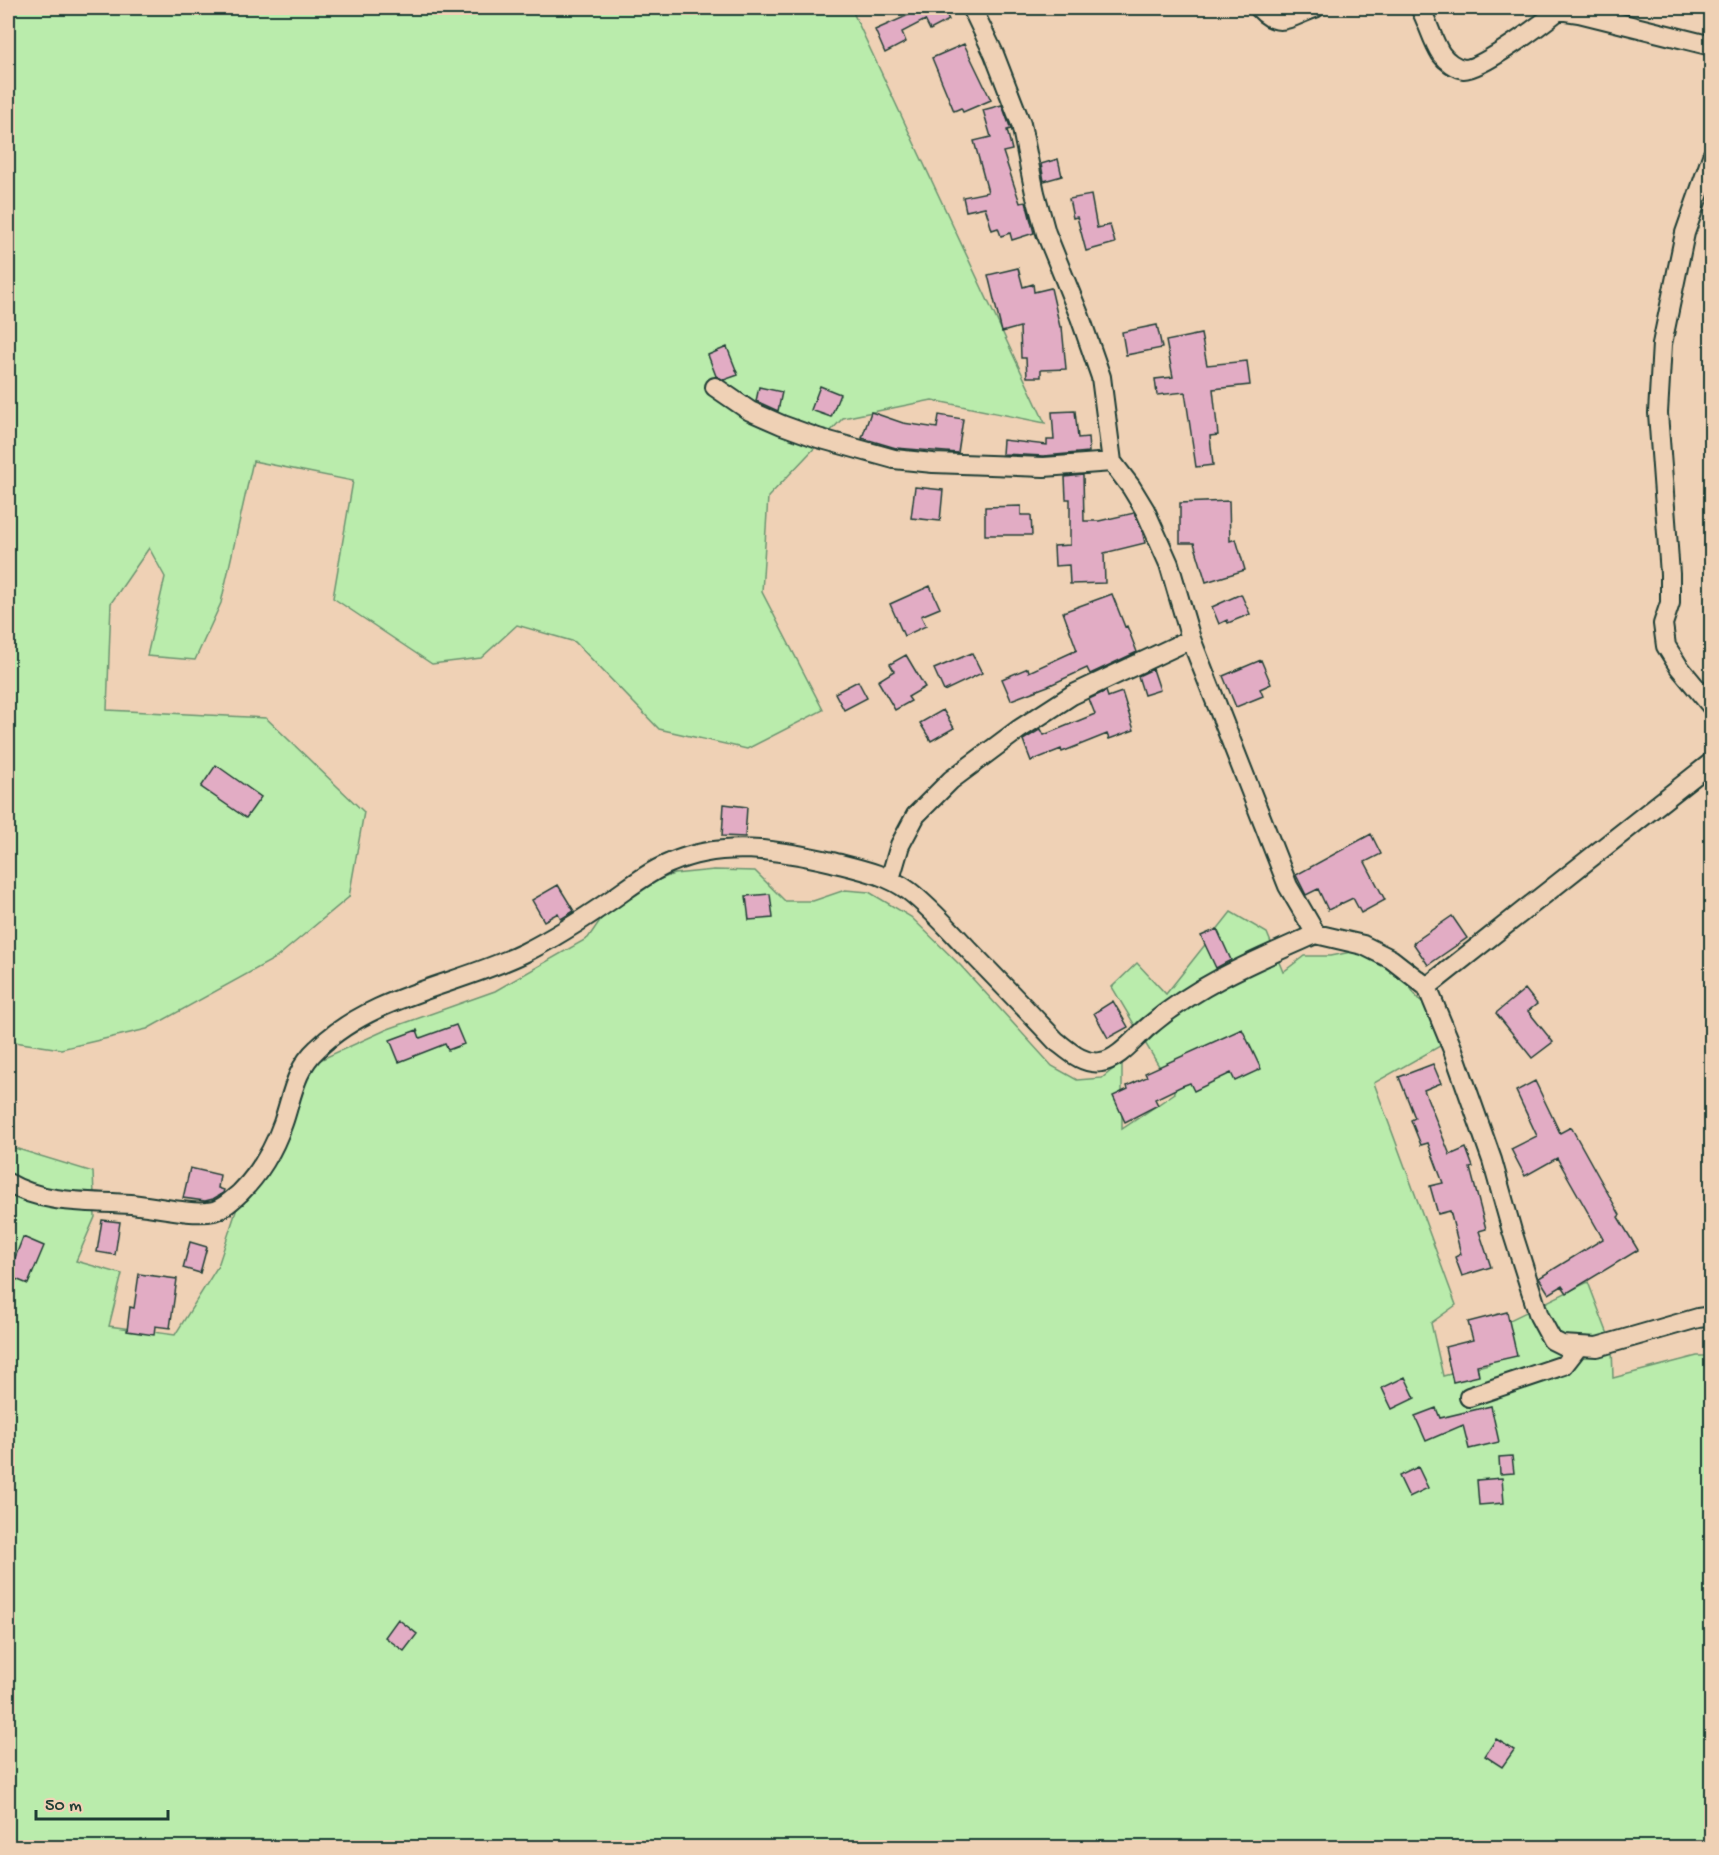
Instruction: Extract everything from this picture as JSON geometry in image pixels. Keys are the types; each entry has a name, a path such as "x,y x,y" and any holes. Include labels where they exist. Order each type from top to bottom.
{"street":[{"path":"972,8 994,54 1021,123 1046,233 1080,316 1101,377 1112,462 1131,487 1144,510 1169,564 1191,639 1288,886 1316,934"},
{"path":"1259,8 1272,18 1284,21 1315,8"},
{"path":"1419,8 1441,54 1452,65 1464,69 1476,66 1522,39 1559,10 1712,46"},
{"path":"1712,156 1685,233 1662,344 1658,413 1670,574 1670,603 1663,624 1666,646 1679,667 1712,707"},
{"path":"715,387 750,411 782,425 818,438 894,459 933,463 1044,467 1112,462"},
{"path":"890,879 900,845 916,815 951,780 1018,730 1072,695 1191,639"},
{"path":"1427,987 1712,762"},
{"path":"8,1183 31,1195 62,1201 132,1204 201,1212 215,1210 228,1204 263,1165 275,1145 293,1086 302,1068 314,1051 333,1035 356,1020 390,1004 488,969 542,944 670,862 720,849 750,849 790,853 864,870 890,879 909,891 934,913 1056,1041 1072,1054 1089,1062 1102,1062 1114,1056 1161,1017 1213,981 1316,934 1363,945 1391,959 1427,987 1453,1050 1492,1160 1539,1316 1552,1340 1562,1345 1597,1347 1712,1316"},
{"path":"1469,1397 1564,1365 1578,1347"}],"green space":[{"path":"8,8 851,8 1045,423 932,400 843,418 768,497 762,592 823,710 747,749 659,729 575,642 517,625 481,658 432,664 333,598 353,481 253,461 221,603 195,660 147,656 165,577 149,548 111,603 107,710 266,718 364,812 349,897 276,958 147,1029 61,1049 8,1041"},
{"path":"714,870 755,871 785,901 813,901 845,890 869,892 911,917 961,966 1052,1066 1077,1080 1102,1078 1122,1062 1122,1129 1175,1093 1112,987 1137,963 1166,994 1231,912 1267,933 1283,972 1304,956 1331,956 1351,952 1369,955 1399,971 1418,999 1434,1009 1449,1041 1374,1083 1456,1305 1431,1323 1443,1376 1489,1364 1483,1333 1588,1282 1612,1345 1613,1378 1697,1356 1711,1356 1711,1847 8,1847 8,1146 93,1172 95,1217 76,1261 122,1274 109,1326 175,1335 218,1266 238,1205 311,1064 388,1029 495,991 588,938 603,916 628,891 674,874"}],"building":[{"path":"905,8 949,8 944,10 949,20 930,30 925,20 902,32 906,42 885,53 875,30 909,15"},
{"path":"964,44 991,100 963,112 961,108 954,111 932,58"},
{"path":"1002,105 1011,129 1007,130 1012,150 1003,152 1020,203 1026,202 1034,233 1012,240 1010,233 1001,236 998,228 992,230 985,207 966,211 963,197 988,192 974,141 991,137 983,110"},
{"path":"1058,159 1062,176 1044,181 1041,164"},
{"path":"1091,195 1097,228 1110,225 1115,243 1086,251 1077,217 1073,218 1069,199"},
{"path":"1018,268 1023,287 1033,284 1034,292 1051,288 1060,327 1062,327 1066,369 1041,370 1041,377 1027,377 1026,358 1021,358 1020,327 1002,332 988,275"},
{"path":"1157,325 1162,348 1126,355 1122,332"},
{"path":"1201,334 1207,365 1247,361 1250,385 1213,389 1218,435 1210,436 1213,465 1196,467 1185,392 1157,395 1155,379 1173,377 1166,341"},
{"path":"727,347 738,375 724,380 716,376 708,355"},
{"path":"820,386 840,394 831,417 811,410"},
{"path":"759,387 782,392 778,411 756,401"},
{"path":"1075,411 1078,438 1088,437 1089,452 1044,456 1002,454 1003,440 1047,445 1047,440 1054,440 1052,412"},
{"path":"871,412 903,423 937,428 939,415 963,419 958,453 896,448 862,438"},
{"path":"1083,475 1084,521 1099,521 1134,513 1145,543 1104,553 1105,583 1070,584 1069,565 1055,566 1054,546 1070,545 1070,499 1066,499 1065,477"},
{"path":"915,487 943,490 940,521 911,518"},
{"path":"1229,501 1230,541 1236,539 1245,570 1206,582 1194,543 1180,543 1180,503"},
{"path":"1021,506 1021,515 1031,515 1032,535 985,535 985,507"},
{"path":"930,586 940,608 921,616 926,626 904,636 890,604"},
{"path":"1112,594 1137,652 1090,674 1087,668 1011,700 1002,679 1028,668 1029,672 1077,650 1063,612"},
{"path":"1241,594 1250,614 1228,623 1227,620 1219,624 1212,607"},
{"path":"972,653 982,673 944,691 934,669"},
{"path":"906,655 925,687 908,697 911,701 895,710 878,681 894,671 890,664"},
{"path":"1261,660 1271,684 1260,689 1263,696 1236,707 1223,676"},
{"path":"1153,669 1160,690 1144,695 1138,676"},
{"path":"858,681 867,698 844,710 835,693"},
{"path":"1106,691 1108,697 1122,692 1134,730 1109,739 1107,734 1062,752 1061,749 1031,761 1023,740 1041,729 1044,735 1095,714 1089,699"},
{"path":"943,710 954,728 931,741 920,723"},
{"path":"216,765 261,797 246,818 201,787"},
{"path":"724,804 747,807 745,837 722,836"},
{"path":"1371,834 1381,854 1365,862 1385,900 1361,913 1353,898 1328,910 1318,889 1306,895 1296,875"},
{"path":"558,885 574,911 561,919 558,913 544,921 532,900"},
{"path":"770,894 773,918 749,920 746,896"},
{"path":"1452,916 1467,938 1428,965 1413,943"},
{"path":"1217,929 1231,960 1216,968 1201,936"},
{"path":"1525,989 1537,1004 1528,1011 1553,1042 1532,1058 1496,1013"},
{"path":"1113,1001 1128,1027 1108,1038 1094,1013"},
{"path":"456,1025 464,1044 448,1050 445,1044 399,1062 390,1040 417,1030 420,1038"},
{"path":"1242,1029 1261,1069 1235,1081 1231,1073 1194,1091 1190,1083 1182,1086 1155,1099 1158,1105 1125,1122 1113,1096 1128,1089 1127,1086 1147,1077 1145,1073"},
{"path":"1433,1064 1441,1083 1424,1090 1450,1155 1466,1148 1473,1167 1470,1168 1486,1229 1479,1231 1491,1267 1462,1276 1455,1257 1461,1254 1450,1211 1438,1214 1430,1186 1443,1183 1428,1143 1421,1145 1411,1120 1415,1118 1399,1077"},
{"path":"1535,1081 1560,1133 1571,1127 1638,1250 1567,1293 1562,1286 1549,1294 1539,1278 1603,1239 1557,1158 1525,1176 1511,1149 1537,1136 1516,1091"},
{"path":"190,1168 220,1175 218,1188 224,1190 223,1193 205,1201 183,1198"},
{"path":"102,1220 120,1222 115,1255 97,1252"},
{"path":"23,1237 44,1246 28,1284 8,1276"},
{"path":"190,1242 207,1247 200,1273 183,1268"},
{"path":"139,1274 177,1279 170,1328 155,1326 154,1335 127,1331 130,1307 134,1308"},
{"path":"1507,1312 1517,1356 1477,1365 1479,1376 1453,1382 1445,1347 1473,1340 1468,1322"},
{"path":"1405,1377 1415,1398 1392,1409 1382,1388"},
{"path":"1491,1406 1499,1442 1469,1449 1463,1425 1426,1441 1415,1416 1436,1408 1440,1418"},
{"path":"1512,1456 1514,1473 1500,1474 1499,1457"},
{"path":"1418,1467 1428,1488 1409,1497 1399,1476"},
{"path":"1502,1478 1504,1503 1479,1505 1477,1480"},
{"path":"398,1619 417,1634 404,1651 385,1637"},
{"path":"1496,1739 1514,1750 1502,1767 1485,1756"}]}
